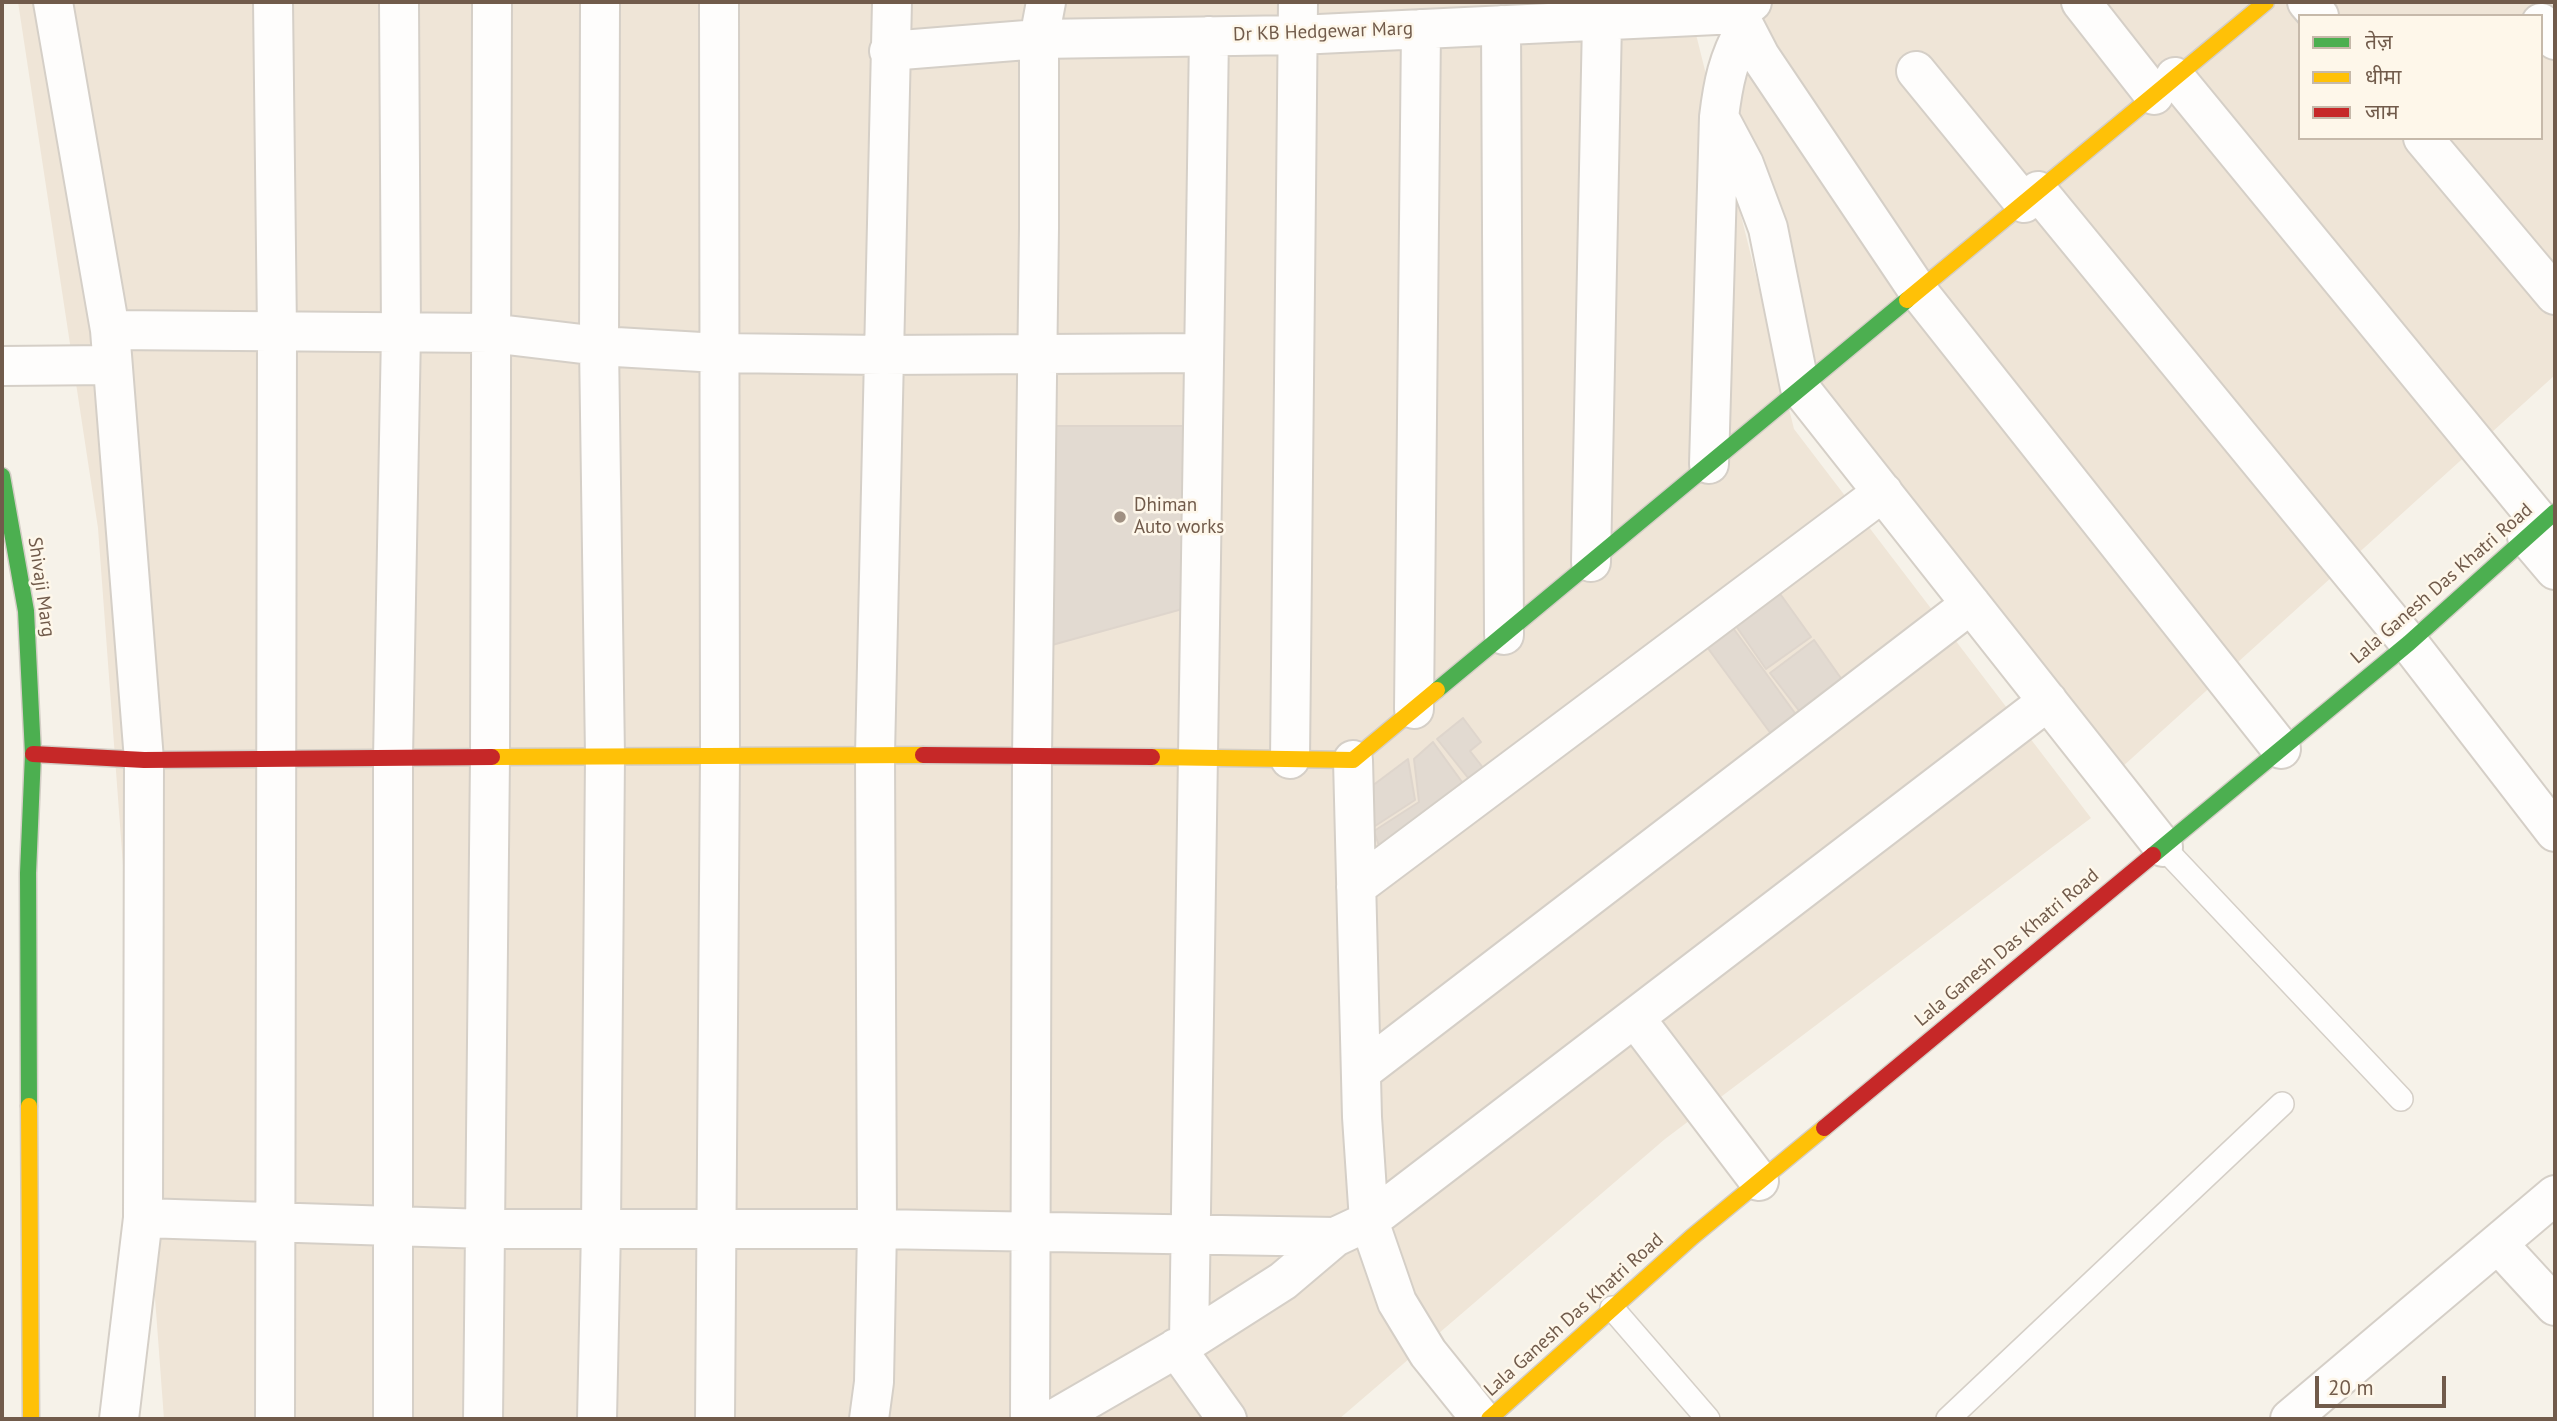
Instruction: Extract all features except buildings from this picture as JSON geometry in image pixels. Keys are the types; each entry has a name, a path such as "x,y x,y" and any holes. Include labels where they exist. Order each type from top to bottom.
{"street":[{"path":"53,2 111,347 144,760 143,1218 119,1419"},
{"path":"273,2 277,331 275,1419"},
{"path":"393,1419 393,758 401,332 399,2"},
{"path":"483,1419 491,757 492,2"},
{"path":"597,1419 605,756 599,346 600,2"},
{"path":"715,1419 720,755 719,2"},
{"path":"869,1419 874,1382 877,1230 875,754 892,2"},
{"path":"1030,1419 1032,756 1039,39 1046,2"},
{"path":"2081,2 2164,86 2542,525 2555,570"},
{"path":"33,754 144,760 875,754 1353,760 2266,2"},
{"path":"1709,464 1719,117 1723,88 1742,12"},
{"path":"1742,12 1760,56 1918,291 2281,749"},
{"name":"Dr KB Hedgewar Marg","path":"889,51 1039,39 1209,36 1298,18 1421,29 1742,12"},
{"path":"1290,760 1298,18"},
{"path":"1591,562 1602,20"},
{"path":"1501,25 1504,635"},
{"path":"2543,25 2555,40"},
{"path":"1414,709 1421,29"},
{"path":"1209,36 1191,1235 1182,1344 1227,1419"},
{"path":"1916,71 2031,197 2409,643 2555,832"},
{"path":"1719,117 1744,164 1768,228 1801,388 2163,847"},
{"path":"2425,140 2555,295"},
{"path":"2,366 111,347 277,331 490,333 599,346 718,353 1203,353"},
{"name":"Shivaji Marg","path":"2,476 4,510 19,565 26,611 33,754 28,873 31,1419"},
{"path":"1356,887 1883,492"},
{"name":"Lala Ganesh Das Khatri Road","path":"1489,1419 1692,1237 2409,643 2542,525"},
{"path":"2,568 19,565"},
{"path":"1361,1072 1971,604"},
{"path":"1054,1419 1283,1281 1335,1237 1369,1221 2048,701"},
{"path":"1353,760 1361,1072 1369,1221 1397,1302 1428,1353 1481,1419"},
{"path":"1635,1018 1759,1181"},
{"path":"2290,1419 2555,1195"},
{"path":"143,1218 486,1229 877,1230 1335,1237"},
{"path":"2498,1244 2555,1306"}],"lane":[{"path":"2163,847 2400,1099"},
{"path":"1948,1419 2282,1104"},
{"path":"1612,1308 1708,1419"}],"shaded area":[{"path":"18,2 1688,2 1794,429 2091,818 1665,1139 1339,1419 164,1419 98,528"},
{"path":"1713,2 2555,2 2555,375 2100,787 1815,427"}],"traffic: fast":[{"path":"1437,690 1907,300"},
{"path":"2,476 26,611 33,754 28,873 29,1106"},
{"path":"2153,855 2409,643 2555,512"}],"traffic: slow":[{"path":"1907,300 2266,2"},
{"path":"1152,757 1353,760 1437,690"},
{"path":"492,757 923,755"},
{"path":"29,1106 31,1419"},
{"path":"1489,1419 1692,1237 1824,1128"}],"traffic: jam":[{"path":"33,754 144,760 492,757"},
{"path":"923,755 1152,757"},
{"path":"1824,1128 2153,855"}],"place":[{"name":"Dhiman Auto works","path":"1120,517"}]}
